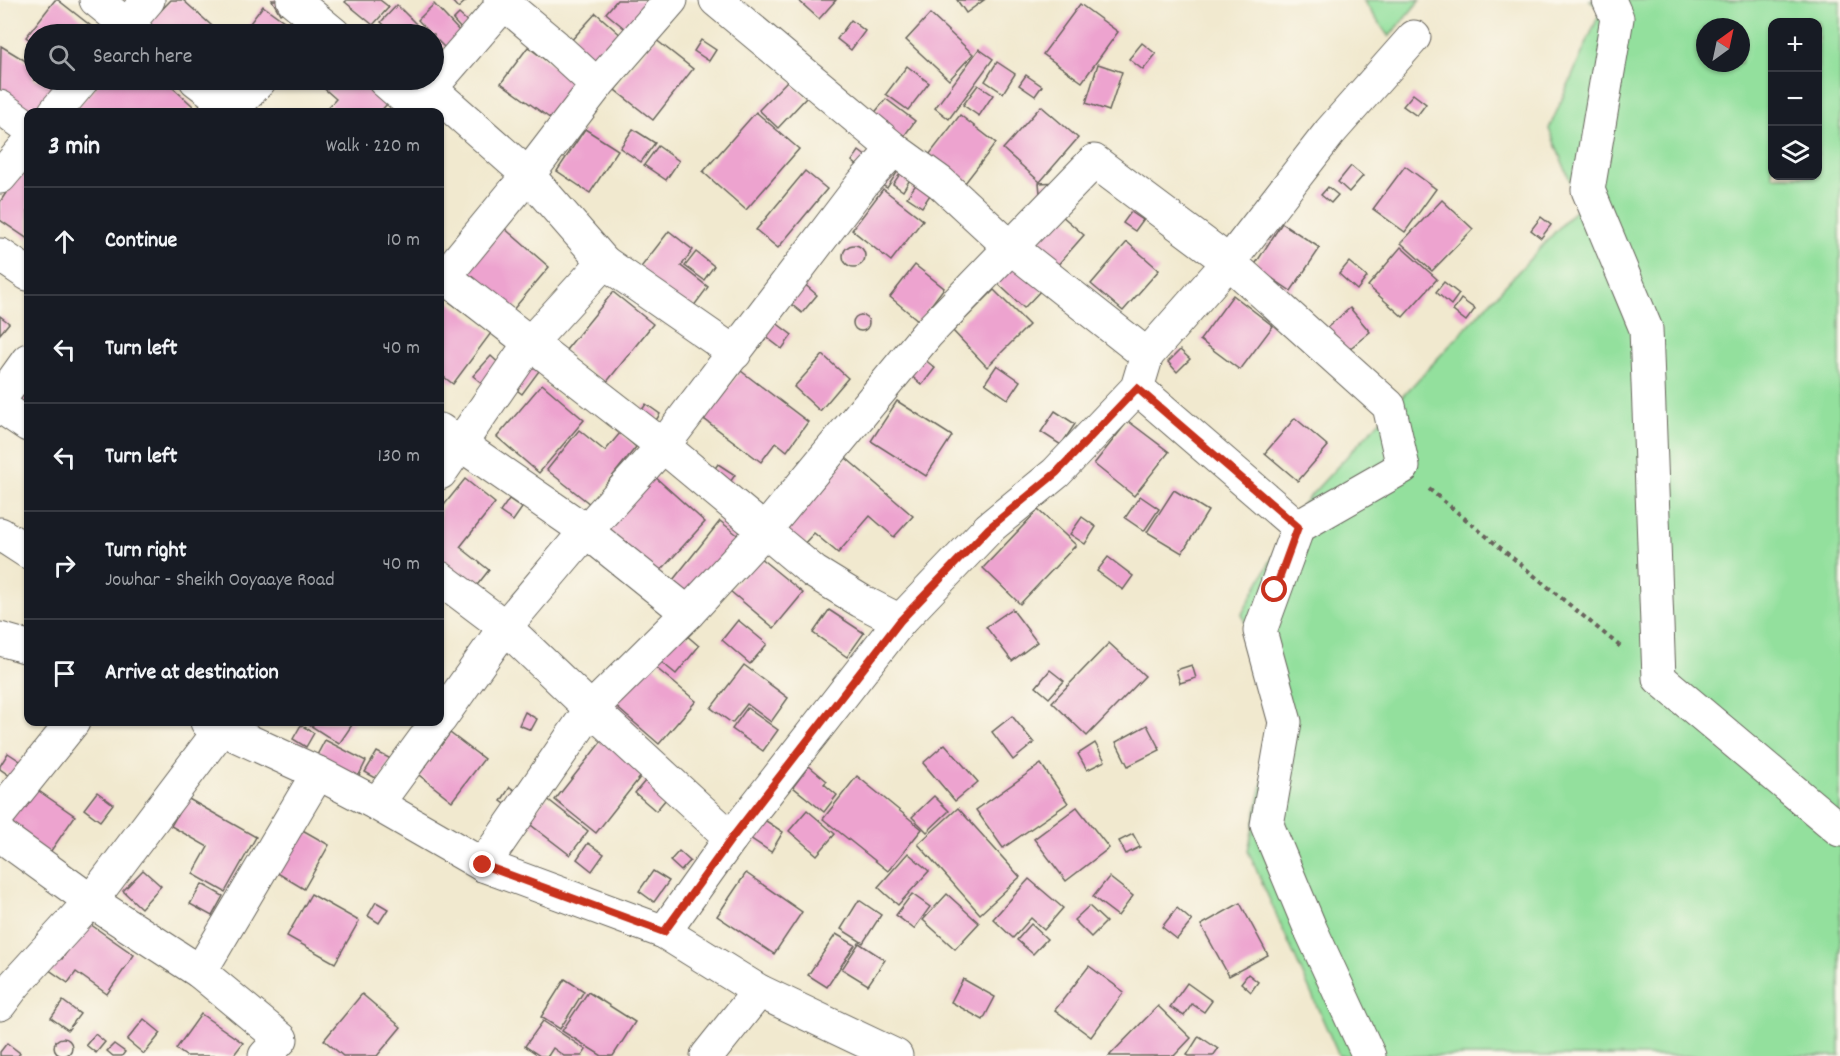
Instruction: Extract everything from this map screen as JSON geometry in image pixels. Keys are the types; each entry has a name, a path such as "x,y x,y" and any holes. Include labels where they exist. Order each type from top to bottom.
{"street":[{"path":"96,0 119,24"},
{"path":"132,24 148,0"},
{"path":"444,273 528,175 597,85 671,0"},
{"path":"716,0 894,149 941,183 1010,247 1147,355"},
{"path":"1609,0 1617,18 1588,190 1646,329 1659,678 1840,830"},
{"path":"444,73 503,1 597,85"},
{"path":"664,932 732,838 900,621 989,528 1056,473 1137,388 1147,355 1229,262 1330,132 1414,37"},
{"path":"58,108 74,90"},
{"path":"207,90 226,108"},
{"path":"232,108 250,90"},
{"path":"399,90 419,103 430,90"},
{"path":"0,107 24,124"},
{"path":"444,120 528,175 604,262 735,353"},
{"path":"0,177 24,149"},
{"path":"444,712 505,627 586,531 663,446 863,183 894,149"},
{"path":"483,865 591,709 688,613 765,530 927,334 1094,161 1229,262 1389,406 1403,467 1298,527 1260,631 1285,722 1267,825 1310,928 1369,1056"},
{"path":"0,255 24,271"},
{"path":"444,459 450,437 530,343 604,262"},
{"path":"444,279 663,446 814,572 861,601 900,621"},
{"path":"0,399 24,366"},
{"path":"1137,388 1298,527"},
{"path":"0,406 24,422"},
{"path":"450,437 586,531 688,613"},
{"path":"0,534 24,549"},
{"path":"444,581 505,627 732,838"},
{"path":"0,639 24,646"},
{"path":"0,813 70,726"},
{"path":"0,1004 15,984 91,901 213,726"},
{"path":"216,726 318,773 483,865 664,932 759,991 896,1056"},
{"path":"376,804 434,726"},
{"path":"200,972 318,773"},
{"path":"0,835 91,901 200,972 281,1039 265,1056"},
{"path":"706,1056 759,991"}],"path":[{"path":"1403,467 1659,678"}],"green space":[{"path":"1363,0 1420,0 1389,37"},
{"path":"1590,0 1840,0 1840,1056 1339,1056 1248,851 1276,716 1242,614 1299,508 1580,205 1549,129 1601,10"}],"building":[{"path":"55,0 58,0 89,24 36,24"},
{"path":"171,0 183,0 210,24 148,24"},
{"path":"272,0 285,0 290,8 280,14"},
{"path":"347,0 380,0 389,7 372,24 345,2"},
{"path":"451,0 467,0 458,8"},
{"path":"617,0 657,0 630,33 606,13"},
{"path":"798,0 836,0 819,19"},
{"path":"957,0 984,0 966,13"},
{"path":"434,4 461,33 445,48 444,24 422,24 418,20"},
{"path":"1080,4 1118,32 1082,82 1043,54"},
{"path":"397,5 416,24 383,24 381,22"},
{"path":"263,6 288,24 249,24"},
{"path":"596,13 623,37 595,68 568,44"},
{"path":"459,14 469,23 462,30 453,20"},
{"path":"930,14 973,54 949,80 906,40"},
{"path":"851,20 865,31 851,50 837,39"},
{"path":"655,39 693,69 653,120 615,90"},
{"path":"701,40 716,50 709,61 694,51"},
{"path":"1142,43 1156,54 1143,70 1129,59"},
{"path":"1,46 24,60 24,90 57,90 46,108 26,108 0,93"},
{"path":"528,47 577,84 551,119 501,83"},
{"path":"979,49 993,59 949,119 935,108"},
{"path":"997,62 1015,74 1003,93 985,81"},
{"path":"1098,64 1122,72 1109,111 1086,103"},
{"path":"907,66 929,83 908,110 886,94"},
{"path":"1026,75 1042,86 1035,96 1019,85"},
{"path":"788,80 806,98 778,128 759,110"},
{"path":"978,85 993,95 979,116 963,105"},
{"path":"93,90 175,90 193,106 191,108 76,108"},
{"path":"326,90 371,90 387,104 384,108 328,108 336,99"},
{"path":"1413,94 1426,104 1417,116 1403,106"},
{"path":"886,99 915,121 902,139 872,116"},
{"path":"1041,106 1078,138 1040,182 1003,149"},
{"path":"756,112 799,149 746,210 703,172"},
{"path":"960,115 996,143 965,183 929,155"},
{"path":"585,129 618,150 590,193 557,171"},
{"path":"633,129 655,143 641,162 620,148"},
{"path":"658,146 679,161 666,180 644,165"},
{"path":"859,151 872,161 864,171 852,161"},
{"path":"24,165 24,236 0,220 0,202"},
{"path":"888,165 898,171 887,188 876,182"},
{"path":"1351,166 1363,176 1349,192 1338,182"},
{"path":"1405,166 1436,189 1405,232 1373,209"},
{"path":"805,171 827,189 778,248 756,230"},
{"path":"902,171 911,178 903,191 893,184"},
{"path":"920,179 934,189 922,207 907,197"},
{"path":"1059,182 1060,192 1040,193 1039,183"},
{"path":"1328,187 1338,195 1331,203 1321,195"},
{"path":"883,189 923,220 891,261 852,230"},
{"path":"1442,200 1473,229 1432,271 1401,243"},
{"path":"1131,212 1143,220 1135,231 1123,223"},
{"path":"1061,215 1084,235 1055,268 1032,247"},
{"path":"1541,217 1551,225 1541,238 1531,230"},
{"path":"1282,223 1320,248 1291,291 1254,266"},
{"path":"503,227 549,267 512,311 465,271"},
{"path":"669,231 693,250 681,266 708,287 690,311 638,271"},
{"path":"1127,242 1159,270 1123,311 1091,284"},
{"path":"850,245 858,245 865,252 865,260 858,267 850,267 843,260 843,252"},
{"path":"1401,247 1437,279 1403,317 1368,286"},
{"path":"696,252 714,266 704,280 685,266"},
{"path":"1013,257 1045,286 1024,308 993,279"},
{"path":"1349,262 1367,277 1357,290 1339,274"},
{"path":"915,265 944,288 919,321 890,297"},
{"path":"801,281 817,295 802,313 786,300"},
{"path":"1444,282 1459,294 1451,305 1436,292"},
{"path":"994,290 1029,325 987,367 953,331"},
{"path":"613,292 653,324 606,383 566,350"},
{"path":"1233,295 1273,326 1240,370 1200,340"},
{"path":"444,298 491,333 453,384 444,377"},
{"path":"1461,299 1475,309 1466,321 1453,311"},
{"path":"1350,308 1370,332 1342,355 1322,332"},
{"path":"861,315 869,323 861,331 853,323"},
{"path":"0,316 9,323 0,334"},
{"path":"775,322 792,335 782,349 765,336"},
{"path":"1180,350 1190,359 1177,372 1168,362"},
{"path":"917,353 935,368 922,385 903,369"},
{"path":"823,355 848,378 820,411 794,387"},
{"path":"491,356 506,370 489,389 473,376"},
{"path":"523,359 539,371 522,394 505,381"},
{"path":"997,365 1020,381 1008,399 985,383"},
{"path":"741,371 808,422 787,451 776,442 761,462 704,419"},
{"path":"24,382 24,402 15,396"},
{"path":"542,384 584,420 539,473 497,437"},
{"path":"897,401 952,436 926,476 871,441"},
{"path":"646,404 660,414 650,430 635,420"},
{"path":"1055,411 1075,424 1061,445 1041,432"},
{"path":"1295,418 1328,446 1298,481 1265,453"},
{"path":"1128,421 1169,452 1134,496 1094,464"},
{"path":"579,430 605,451 620,433 636,447 590,504 547,470"},
{"path":"846,458 913,516 894,537 870,516 838,553 814,533 802,546 785,531"},
{"path":"718,464 735,475 724,491 707,480"},
{"path":"654,476 705,522 654,578 603,531"},
{"path":"465,479 495,503 460,547 489,570 474,589 444,565 444,505"},
{"path":"1174,490 1208,511 1182,553 1147,532"},
{"path":"1140,496 1159,509 1144,531 1125,518"},
{"path":"509,499 522,508 513,521 500,512"},
{"path":"1038,510 1076,545 1020,604 983,568"},
{"path":"1082,517 1096,527 1085,544 1070,534"},
{"path":"720,521 745,541 694,605 669,585"},
{"path":"759,557 803,593 774,628 730,591"},
{"path":"1108,557 1133,576 1123,590 1097,571"},
{"path":"1012,609 1037,642 1012,661 986,627"},
{"path":"829,610 864,633 847,657 813,633"},
{"path":"738,620 767,644 750,664 722,640"},
{"path":"678,628 699,646 676,674 654,656"},
{"path":"1109,643 1145,676 1087,736 1052,702"},
{"path":"649,662 696,701 659,744 613,704"},
{"path":"744,665 788,698 771,722 747,704 732,723 711,708"},
{"path":"1192,665 1196,678 1180,683 1176,670"},
{"path":"1050,670 1064,681 1049,698 1036,687"},
{"path":"747,708 778,730 763,751 732,729"},
{"path":"525,712 537,719 531,730 519,725"},
{"path":"1012,716 1034,743 1013,760 992,732"},
{"path":"1147,725 1160,750 1128,766 1116,742"},
{"path":"300,726 314,733 306,747 293,739"},
{"path":"311,726 351,726 339,744"},
{"path":"450,733 484,759 452,801 419,775"},
{"path":"604,738 645,771 596,833 555,800"},
{"path":"325,740 366,761 355,783 314,761"},
{"path":"1095,743 1105,761 1087,770 1078,754"},
{"path":"945,744 978,782 955,801 923,763"},
{"path":"377,752 391,759 379,780 365,772"},
{"path":"8,753 23,763 13,778 0,769"},
{"path":"1041,764 1068,803 1003,848 976,810"},
{"path":"809,766 827,781 824,784 837,795 824,812 793,787"},
{"path":"650,775 671,793 656,811 635,793"},
{"path":"857,776 922,829 888,871 823,819"},
{"path":"33,787 75,816 44,861 2,832"},
{"path":"510,787 524,797 514,810 501,801"},
{"path":"97,792 113,804 100,821 84,809"},
{"path":"934,796 949,811 927,832 912,817"},
{"path":"187,798 256,837 225,892 193,874 208,847 171,826"},
{"path":"546,798 588,831 570,855 527,822"},
{"path":"1077,807 1109,848 1066,881 1034,839"},
{"path":"958,808 1020,877 980,914 918,844"},
{"path":"807,810 835,834 817,855 789,831"},
{"path":"763,819 783,832 771,852 750,838"},
{"path":"299,828 329,845 304,889 274,871"},
{"path":"1133,834 1140,847 1126,854 1119,841"},
{"path":"588,843 604,854 592,871 577,859"},
{"path":"679,851 690,861 681,871 670,861"},
{"path":"908,853 929,871 898,905 878,887"},
{"path":"143,870 161,886 141,908 123,891"},
{"path":"653,871 669,881 654,902 639,891"},
{"path":"746,873 802,912 774,954 717,916"},
{"path":"1109,877 1133,896 1118,916 1093,897"},
{"path":"1029,879 1063,908 1044,930 1031,918 1013,938 993,919"},
{"path":"202,884 223,896 212,916 190,904"},
{"path":"311,894 359,921 335,963 287,936"},
{"path":"912,894 930,907 914,929 896,915"},
{"path":"947,894 979,923 955,949 923,920"},
{"path":"859,900 881,915 863,943 841,929"},
{"path":"376,902 388,909 379,923 368,916"},
{"path":"1240,903 1268,955 1229,976 1201,925"},
{"path":"1089,906 1106,922 1091,937 1074,920"},
{"path":"1177,908 1192,921 1177,939 1162,927"},
{"path":"87,922 134,955 107,994 76,972 68,983 48,969 58,956 62,959"},
{"path":"1031,924 1047,939 1033,954 1017,940"},
{"path":"836,934 855,945 827,987 808,975"},
{"path":"859,943 885,960 868,985 842,969"},
{"path":"1089,966 1124,992 1091,1037 1055,1010"},
{"path":"1248,974 1258,982 1251,992 1241,983"},
{"path":"565,979 584,991 560,1029 541,1017"},
{"path":"963,979 995,997 983,1020 951,1002"},
{"path":"1187,983 1212,1001 1204,1012 1192,1004 1184,1016 1170,1007"},
{"path":"588,992 635,1022 613,1056 602,1056 562,1031"},
{"path":"362,994 401,1027 377,1056 343,1056 324,1040"},
{"path":"63,1001 80,1014 68,1030 51,1018"},
{"path":"1158,1006 1191,1038 1174,1056 1109,1056"},
{"path":"201,1014 243,1043 233,1056 186,1056 176,1049"},
{"path":"144,1019 161,1033 144,1054 127,1040"},
{"path":"543,1021 586,1050 582,1056 564,1056 553,1048 548,1056 540,1056 525,1046"},
{"path":"95,1034 105,1042 96,1053 86,1045"},
{"path":"1199,1036 1218,1049 1213,1056 1187,1055"},
{"path":"63,1038 69,1041 72,1047 69,1053 63,1056 57,1053 54,1047 57,1041"},
{"path":"7,1043 20,1053 18,1056 0,1056 0,1052"},
{"path":"114,1044 125,1052 122,1056 113,1056 107,1051"}],"route":[{"path":"483,865 664,932 732,838 900,621 989,528 1056,473 1137,388 1298,527 1275,590"}]}
